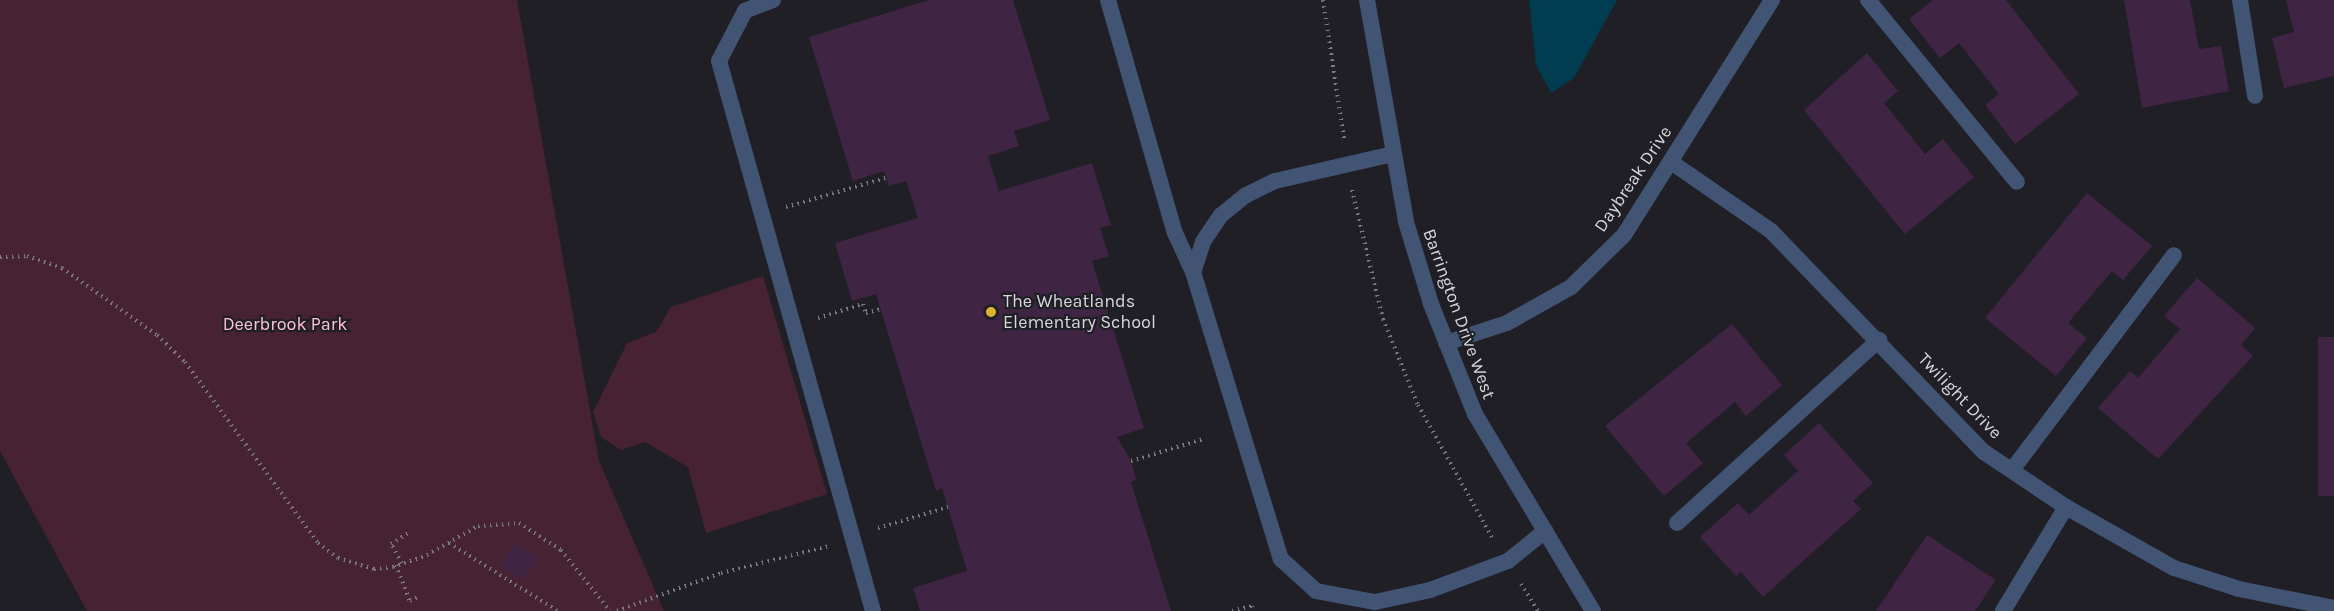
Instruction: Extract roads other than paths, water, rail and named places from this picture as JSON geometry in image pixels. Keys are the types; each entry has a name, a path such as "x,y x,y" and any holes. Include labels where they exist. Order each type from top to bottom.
{"street":[{"path":"773,0 745,11 719,61 791,326 873,611"},
{"path":"1108,0 1175,233 1193,272 1281,559 1316,591 1375,602 1430,590 1508,561 1545,531"},
{"name":"Barrington Drive West","path":"1367,0 1393,154 1418,267 1446,344 1475,414 1593,611"},
{"name":"Daybreak Drive","path":"1446,344 1507,323 1571,287 1624,235 1772,0"},
{"path":"1868,0 2017,182"},
{"path":"2240,0 2255,96"},
{"path":"1193,272 1203,242 1221,215 1246,195 1275,181 1393,154"},
{"name":"Twilight Drive","path":"1671,162 1771,231 1879,340 1984,452 2066,507 2174,568 2302,607 2334,608"},
{"path":"2012,470 2174,255"},
{"path":"1677,523 1879,340"},
{"path":"2003,611 2066,507"}],"water":[{"path":"1529,0 1617,0 1574,78 1551,93 1536,65"}],"place":[{"name":"The Wheatlands Elementary School","path":"991,312"}],"park label":[{"name":"Deerbrook Park","path":"285,324"}]}
